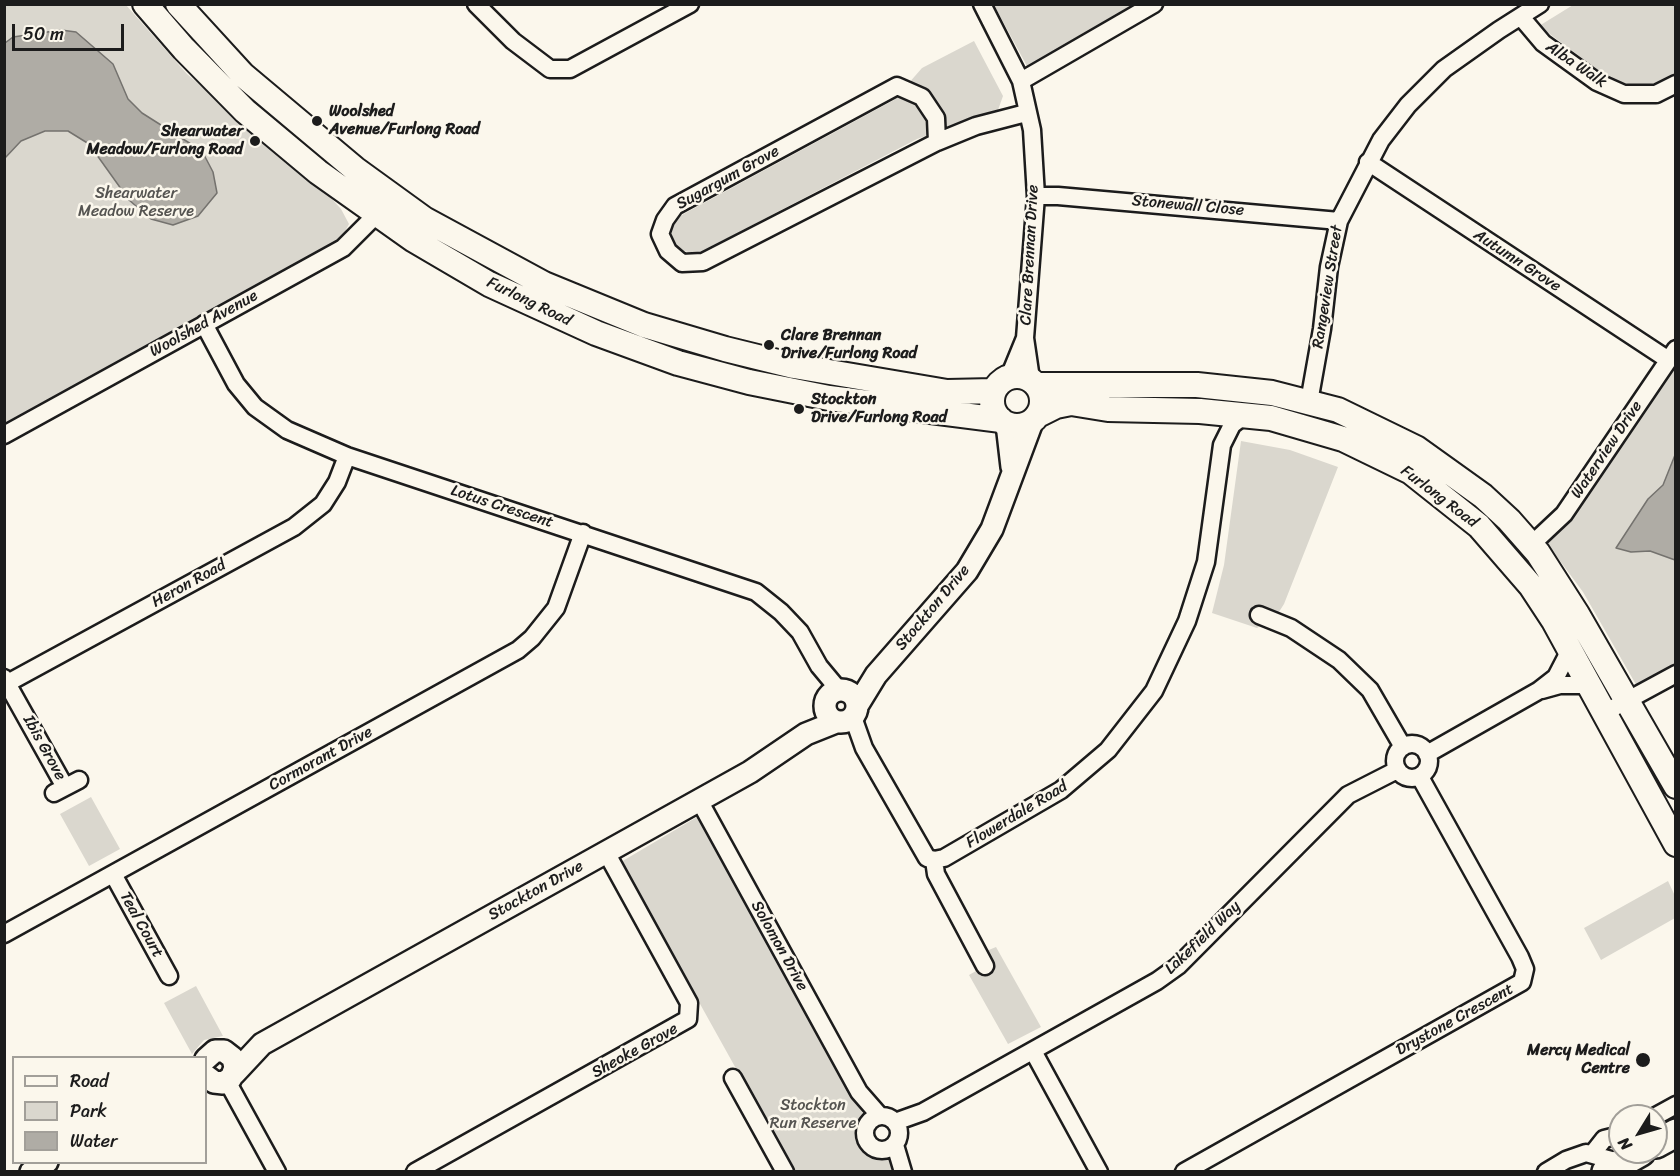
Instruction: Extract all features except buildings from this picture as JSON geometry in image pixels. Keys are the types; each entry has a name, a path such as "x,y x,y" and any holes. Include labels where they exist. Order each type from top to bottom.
{"main road":[{"name":"Furlong Road","path":"145,4 184,50 245,111 318,172 374,214 489,284 596,333 678,363 749,382 829,398 1004,422"},
{"name":"Furlong Road","path":"178,4 243,75 274,103 388,194 424,219 544,284 644,325 794,366 947,392 1018,383 1226,387 1272,393 1348,414 1416,448 1483,496 1531,545 1566,595 1676,786"},
{"path":"1018,383 1043,400 1035,418 1024,425 1004,422 993,407 1018,383"},
{"path":"1304,426 1309,402"},
{"name":"Furlong Road","path":"1035,418 1056,406 1071,404 1136,411 1246,414 1304,426 1377,454 1411,471 1479,526 1532,586 1676,844"}],"street":[{"path":"476,4 513,40 550,69 570,69 690,4"},
{"name":"Clare Brennan Drive","path":"982,4 1021,81 1026,112 1032,130 1036,196 1025,338 1018,383"},
{"path":"1021,81 1154,4"},
{"name":"Rangeview Street","path":"1309,402 1322,329 1329,267 1339,221 1368,162 1381,140 1408,105 1444,69 1540,4"},
{"name":"Alba Walk","path":"1521,17 1543,43 1597,82 1624,94 1656,94 1676,84"},
{"name":"Sugargum Grove","path":"937,142 936,118 922,97 897,86 675,206 664,220 660,234 668,251 682,263 703,262 937,142 976,126 1026,112"},
{"name":"Autumn Grove","path":"1368,162 1671,354"},
{"name":"Woolshed Avenue","path":"4,435 343,248 374,214 388,194"},
{"name":"Stonewall Close","path":"1036,196 1339,221"},
{"name":"Lotus Crescent","path":"204,324 236,384 255,407 287,430 347,456 756,592 781,612 800,632 840,707"},
{"name":"Waterview Drive","path":"1531,545 1564,513 1671,354"},
{"path":"1200,411 1213,420 1218,428 1222,445"},
{"name":"Flowerdale Road","path":"934,860 950,855 1061,790 1108,750 1154,691 1187,621 1206,562 1222,445 1232,425 1246,414"},
{"name":"Stockton Drive","path":"217,1079 262,1044 750,772 806,734 840,707 876,675 967,571 992,529 1012,471 1035,418"},
{"name":"Stockton Drive","path":"1004,422 1012,471"},
{"name":"Heron Road","path":"6,682 294,527 323,504 347,456"},
{"name":"Cormorant Drive","path":"4,934 518,650 532,639 556,608 583,533"},
{"path":"1259,615 1291,628 1339,660 1370,690 1403,747"},
{"path":"1427,754 1538,691 1556,676 1569,650"},
{"path":"1604,713 1676,674"},
{"name":"Ibis Grove","path":"6,682 66,787"},
{"path":"1538,691 1560,685 1589,685"},
{"path":"840,707 923,853 934,860 936,874 985,966"},
{"path":"1419,746 1427,754 1428,767 1420,777 1410,778 1397,770 1396,755 1403,747 1419,746"},
{"name":"Lakefield Way","path":"887,1131 1033,1051 1178,966 1348,795 1397,770"},
{"name":"Drystone Crescent","path":"1184,1172 1522,982 1525,969 1520,957 1420,777"},
{"name":"Solomon Drive","path":"699,800 859,1092 887,1131 902,1172"},
{"name":"Sheoke Grove","path":"415,1172 688,1019 689,1003 606,852"},
{"name":"Teal Court","path":"113,874 168,977"},
{"name":"Stockton Drive","path":"215,1055 262,1044"},
{"path":"1033,1051 1100,1172"},
{"path":"215,1055 233,1058 217,1079 278,1172"},
{"path":"733,1078 785,1172"},
{"path":"1546,1172 1578,1155 1608,1159"},
{"path":"31,1172 44,1164"}],"green space":[{"name":"Shearwater Meadow Reserve","path":"5,5 126,5 187,74 321,187 341,209 349,224 341,239 5,424"},
{"path":"994,5 1141,5 1028,68"},
{"path":"1573,5 1675,5 1675,74 1672,79 1639,87 1610,79 1539,26"},
{"path":"974,41 1003,96 998,110 917,139 697,254 679,250 673,242 670,233 678,217 894,100 922,68"},
{"path":"1675,364 1675,667 1638,688 1583,592 1543,538 1593,488"},
{"path":"1241,441 1290,450 1338,467 1284,604 1277,615 1257,628 1212,613 1224,565"},
{"path":"91,797 120,849 89,866 60,814"},
{"name":"Stockton Run Reserve","path":"697,817 895,1171 793,1171 621,862"},
{"path":"1668,881 1675,896 1675,918 1601,960 1584,928"},
{"path":"996,947 1041,1027 1008,1044 969,975 990,963 984,952"},
{"path":"196,986 223,1036 204,1040 192,1054 164,1003"}],"water":[{"path":"61,30 76,32 113,64 128,99 142,113 202,151 213,172 217,193 198,216 173,225 151,219 129,200 89,144 68,131 45,131 21,141 5,158 5,43 13,37"},
{"path":"1675,455 1675,560 1650,551 1631,552 1616,548 1648,499 1663,485"}],"place":[{"name":"Woolshed Avenue/Furlong Road","path":"317,121"},
{"name":"Shearwater Meadow/Furlong Road","path":"255,141"},
{"name":"Clare Brennan Drive/Furlong Road","path":"769,345"},
{"name":"Stockton Drive/Furlong Road","path":"799,409"},
{"name":"Mercy Medical Centre","path":"1643,1060"}]}
